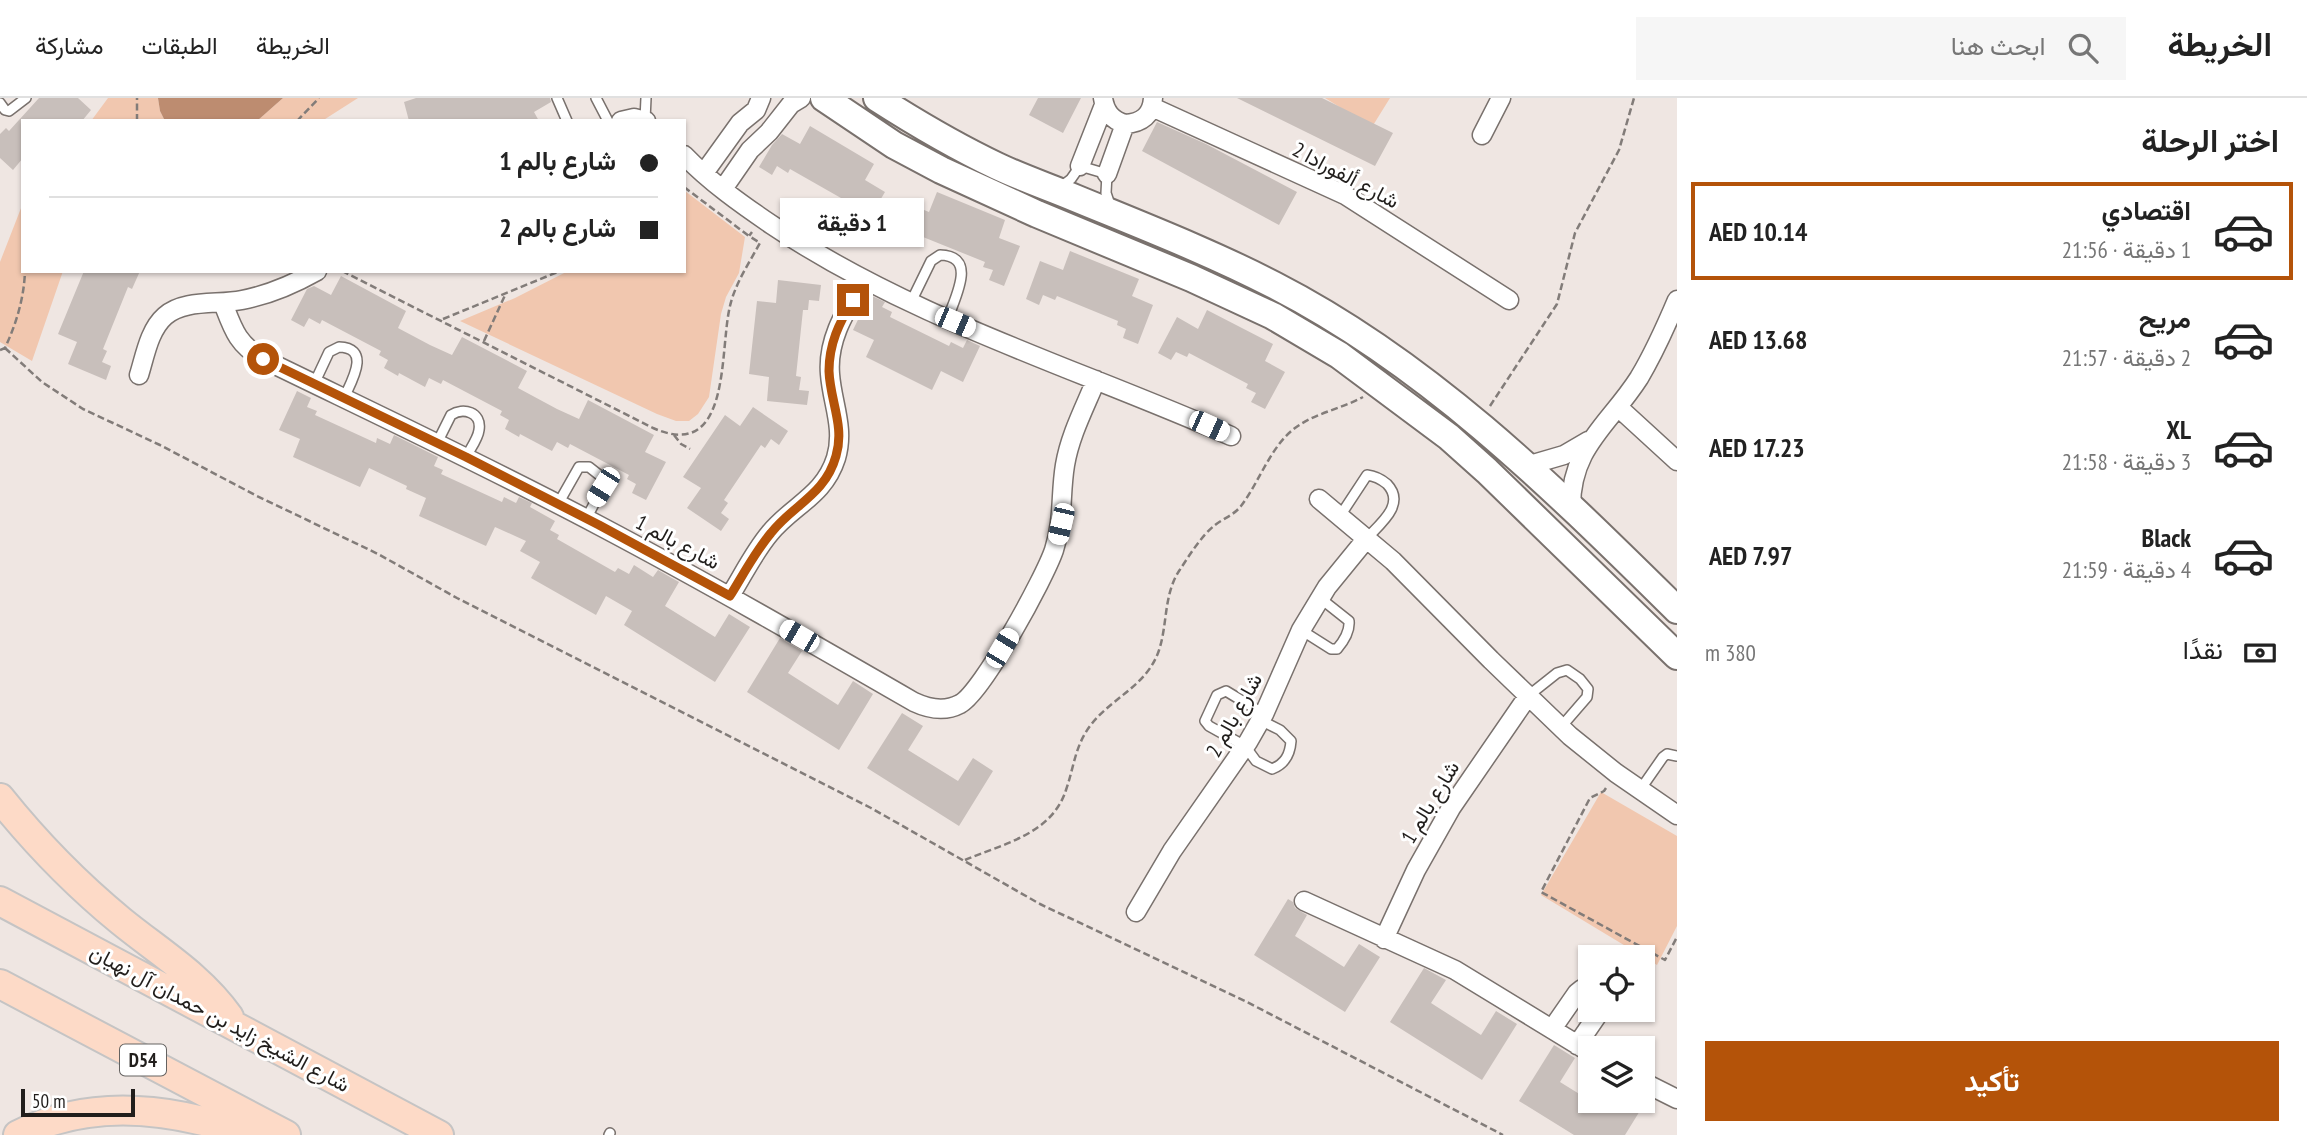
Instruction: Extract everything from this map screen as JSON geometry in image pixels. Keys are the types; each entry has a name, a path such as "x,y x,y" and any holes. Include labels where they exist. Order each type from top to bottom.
{"main road":[{"path":"0,798 34,838 88,892 207,989 234,1025"},
{"name":"شارع الشيخ زايد بن حمدان آل نهيان","path":"0,901 439,1135"},
{"name":"D54","path":"0,984 286,1135"},
{"path":"18,1135 66,1116 111,1110 178,1115 249,1135"}],"street":[{"path":"704,173 740,124 756,110 761,98"},
{"path":"770,98 779,105 781,115"},
{"path":"723,189 740,162 791,104 801,98"},
{"path":"824,98 894,145 940,170 1273,316 1339,355 1449,436 1677,656"},
{"path":"877,98 955,146 1203,250 1275,285 1336,320 1417,374 1468,414 1677,610"},
{"path":"1482,135 1501,98"},
{"path":"1104,102 1110,116 1125,124 1142,120 1153,103"},
{"path":"1080,166 1104,102"},
{"name":"شارع ألفورادا 2","path":"1153,103 1345,195 1509,300"},
{"path":"740,124 742,134 746,138 761,139"},
{"path":"1107,174 1125,124"},
{"path":"686,157 761,217 864,280 948,318 1231,436"},
{"path":"139,375 152,336 164,317 184,306 223,303 266,294 313,273"},
{"path":"730,596 770,533 812,497 830,473 839,444 840,430 829,372 832,346 841,321 864,280"},
{"path":"1526,466 1570,461 1584,451 1638,378 1657,346 1677,300"},
{"name":"شارع بالم 1","path":"223,303 232,327 244,347 263,359 558,504 730,596 925,707 949,708 970,697 1014,628 1053,553 1063,510 1068,451 1096,380"},
{"path":"1273,316 1280,310 1290,308 1320,322 1336,320"},
{"path":"1618,407 1677,461"},
{"path":"1570,461 1573,480 1571,509"},
{"path":"1319,499 1393,561 1561,727 1616,773 1675,810"},
{"path":"1525,508 1578,550 1641,606 1653,602 1658,592"},
{"name":"شارع بالم 2","path":"1136,912 1172,851 1262,717 1301,631 1320,598 1367,538"},
{"name":"شارع بالم 1","path":"1384,939 1444,818 1528,696"},
{"path":"1304,901 1475,980 1578,1045"},
{"path":"1552,1029 1578,992"},
{"path":"1655,1088 1677,1099"}],"lane":[{"path":"0,103 9,111 26,98"},
{"path":"557,98 566,119"},
{"path":"596,98 607,119"},
{"path":"646,98 646,119"},
{"path":"1055,190 1071,179 1080,166 1107,174 1106,193 1112,213"},
{"path":"911,302 931,261 940,255 951,255 959,262 963,271 948,318"},
{"path":"314,384 329,352 339,347 350,349 358,364 344,398"},
{"path":"437,443 451,415 463,410 470,412 475,415 480,428 466,457"},
{"path":"558,504 579,467 589,467 603,478 603,487 586,519"},
{"path":"1340,516 1367,475 1385,482 1395,494 1396,502 1367,538"},
{"path":"1301,631 1331,649 1340,646 1349,628 1349,621 1320,598"},
{"path":"1528,696 1557,673 1567,670 1580,679 1588,689 1587,697 1561,727"},
{"path":"1226,691 1262,717 1291,741 1290,751 1282,766 1272,769 1256,761 1245,746 1209,726 1205,721 1217,695 1226,691"},
{"path":"1640,790 1662,757 1667,754 1677,756"}],"path":[{"path":"135,119 137,98"},
{"path":"299,119 319,98"},
{"path":"1488,408 1558,304 1576,233 1619,150 1634,98"},
{"path":"346,273 653,428 674,435 696,430 712,415 716,405 729,308 736,288 760,243 686,189"},
{"path":"749,236 761,217"},
{"path":"0,350 5,348 22,301 25,273"},
{"path":"442,320 555,273"},
{"path":"484,341 506,293"},
{"path":"5,348 42,382 83,409 348,538 457,598 765,753 965,860 1040,904 1247,1002 1503,1135"},
{"path":"965,860 1026,835 1055,811 1067,788 1080,741 1102,712 1137,685 1152,665 1161,641 1169,595 1180,570 1211,529 1238,509 1284,438 1304,422 1344,407 1381,384"},
{"path":"674,435 681,444 690,449"},
{"path":"1616,773 1604,792 1590,798 1541,892 1665,961 1677,937"}],"shaded area":[{"path":"108,98 158,98 164,119 92,119"},
{"path":"158,98 283,98 259,119 164,119"},
{"path":"283,98 358,98 325,119 259,119"},
{"path":"1325,98 1390,98 1372,127"},
{"path":"686,192 745,237 739,273 726,297 721,314 709,397 698,414 689,421 676,421 657,414 460,321 515,298 564,273 686,273"},
{"path":"21,208 21,273 62,273 32,361 0,342 0,262"},
{"path":"1601,792 1677,836 1677,926 1657,965 1655,945 1624,945 1541,895"}],"building":[{"path":"39,98 78,98 91,110 84,119 21,119 21,160 13,170 0,158 0,134 6,128 9,131"},
{"path":"416,98 550,98 551,102 534,112 538,119 408,119 404,102"},
{"path":"1038,98 1081,98 1063,133 1029,115"},
{"path":"1237,98 1322,98 1393,133 1375,166"},
{"path":"1157,122 1206,144 1297,192 1279,225 1142,151"},
{"path":"810,126 874,164 865,180 885,192 863,229 849,220 854,212 845,207 848,202 790,169 788,173 777,166 772,175 759,167 782,134 800,144"},
{"path":"937,192 1005,220 999,238 1020,246 1004,286 989,280 993,270 983,267 985,262 923,237 921,242 909,237 905,246 892,240 907,203 929,212"},
{"path":"1070,251 1139,279 1132,296 1153,305 1138,344 1123,338 1126,329 1117,325 1118,321 1057,296 1055,300 1043,295 1039,305 1026,299 1040,261 1063,270"},
{"path":"83,273 139,273 132,289 128,287 103,349 107,351 102,362 111,366 106,380 68,364 77,342 58,334"},
{"path":"341,276 406,311 398,328 430,345 452,355 462,337 527,371 518,388 557,409 579,419 588,400 654,435 645,452 666,462 646,500 632,493 636,484 627,479 629,475 570,444 568,448 557,442 552,451 520,434 519,437 505,429 509,420 500,415 502,411 443,380 441,384 429,378 425,387 384,368 388,360 379,355 381,351 322,320 320,324 309,318 304,327 291,320 307,289 314,286 331,295"},
{"path":"778,280 821,285 819,301 809,300 808,310 803,310 796,376 801,377 799,390 809,391 807,405 767,401 769,377 749,374 757,301 776,303"},
{"path":"870,295 885,302 882,307 892,312 890,317 949,346 951,342 963,348 967,340 980,346 963,382 941,371 932,390 866,357 874,340 853,330"},
{"path":"1207,310 1273,344 1265,361 1285,372 1265,409 1251,402 1256,393 1246,388 1248,384 1189,353 1187,357 1176,352 1171,360 1158,353 1177,317 1198,329"},
{"path":"297,391 311,398 307,407 317,411 315,415 376,443 377,438 390,444 394,435 438,457 434,466 443,470 441,474 502,502 504,497 516,503 519,497 532,503 530,507 555,521 550,530 559,535 557,539 615,572 618,568 629,574 634,565 653,577 658,570 679,582 665,606 715,637 729,614 750,627 715,682 624,625 632,611 606,596 596,615 531,578 540,562 520,551 526,541 495,527 486,546 419,516 426,498 369,468 360,487 293,457 300,439 279,430"},
{"path":"753,407 788,431 779,445 771,439 765,448 761,445 724,500 728,503 721,513 729,519 721,531 687,508 701,488 683,477 725,415 740,426"},
{"path":"780,638 802,651 788,673 838,705 853,681 873,694 839,750 747,692"},
{"path":"902,713 923,726 908,750 958,781 973,758 993,771 959,826 867,768"},
{"path":"1288,899 1293,902 1295,908 1307,915 1295,936 1344,967 1359,944 1380,957 1345,1012 1254,955"},
{"path":"1424,968 1446,980 1431,1003 1481,1035 1496,1011 1517,1024 1482,1080 1390,1022"},
{"path":"1554,1045 1575,1058 1560,1082 1578,1093 1578,1113 1639,1113 1625,1135 1574,1135 1519,1101"}],"route":[{"path":"263,359 466,457 730,596 770,533 812,497 830,473 839,444 840,430 829,372 830,359 835,333 853,300"}]}
